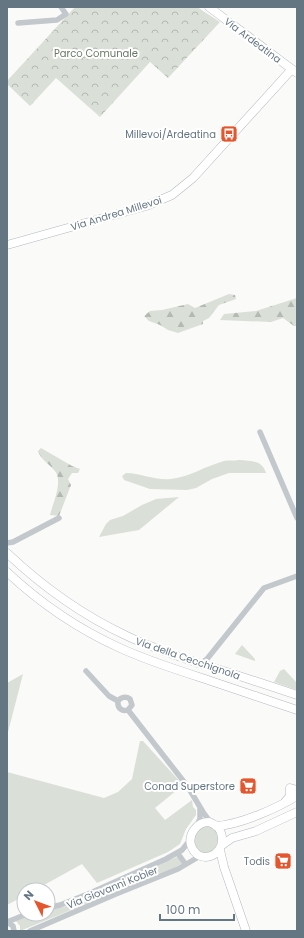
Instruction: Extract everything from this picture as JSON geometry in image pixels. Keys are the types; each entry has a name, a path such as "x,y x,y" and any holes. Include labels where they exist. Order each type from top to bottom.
{"street":[{"path":"18,23 57,20 66,14 61,7"},
{"name":"Via Ardeatina","path":"209,7 295,71"},
{"name":"Via Andrea Millevoi","path":"7,245 146,206 172,195 193,178 295,71"},
{"path":"260,432 297,518"},
{"path":"14,560 10,543 59,518"},
{"name":"Via della Cecchignola","path":"7,553 47,588 89,616 127,636 214,668 297,695"},
{"name":"Via della Cecchignola","path":"7,572 29,591 62,615 97,637 119,648 175,670 297,710"},
{"path":"197,662 203,662 214,650 264,588 297,576"},
{"path":"214,650 210,660 210,664 214,668"},
{"path":"86,671 109,696 118,701"},
{"path":"118,701 122,697 130,700 132,705 128,710"},
{"path":"118,701 120,709 126,711 128,710 191,790 200,808 222,834 221,847 224,867 246,931"},
{"path":"285,802 290,796 290,788 297,790"},
{"path":"197,825 205,822 214,824 237,822 253,816 258,808 269,809 297,796"},
{"path":"200,808 200,819 190,840 193,850 200,856 214,859 224,867"},
{"path":"209,857 215,854 232,838 256,831 297,812"},
{"name":"Via Giovanni Kobler","path":"56,906 88,894 166,859 182,850 190,840"},
{"path":"179,855 184,862"},
{"name":"Via Giovanni Kobler","path":"30,931 110,896 178,869 200,856"},
{"path":"7,922 14,926 14,931"}],"green space":[{"name":"Parco Comunale","path":"75,7 197,7 220,22 168,78 150,62 100,117 56,78 30,106 7,84 7,81"},
{"path":"229,294 235,295 236,299 219,305 209,318 203,321 203,324 178,333 149,321 144,316 150,311 188,304 195,308"},
{"path":"297,298 297,326 294,326 283,318 271,322 220,320 224,314 256,311"},
{"path":"41,448 80,469 78,473 72,473 68,479 71,485 59,516 50,515 57,491 57,474 41,457 38,451"},
{"path":"239,460 259,463 266,473 229,473 212,479 196,488 187,490 150,489 124,480 122,476 126,473 132,473 160,479 171,479 185,476 224,461"},
{"path":"179,497 139,530 99,537 110,520 123,516 156,499"},
{"path":"242,645 255,659 255,661 235,654"},
{"path":"284,669 297,683 297,690 274,682 280,671"},
{"path":"23,674 7,736 7,683"},
{"path":"140,741 143,741 183,785 155,808 165,820 192,800 193,807 196,810 196,815 186,829 180,844 168,852 97,883 82,864 49,882 16,882 16,900 7,905 7,772 104,798 118,792 132,779"},
{"path":"208,826 215,829 218,833 218,839 214,849 209,853 204,854 196,848 194,838 199,829"},
{"path":"179,856 183,863 56,916 56,909 79,901"},
{"path":"17,922 42,922 20,931 20,926"}],"place":[{"name":"Millevoi/Ardeatina","path":"229,134"},
{"name":"Conad Superstore","path":"248,786"},
{"name":"Todis","path":"283,861"}]}
